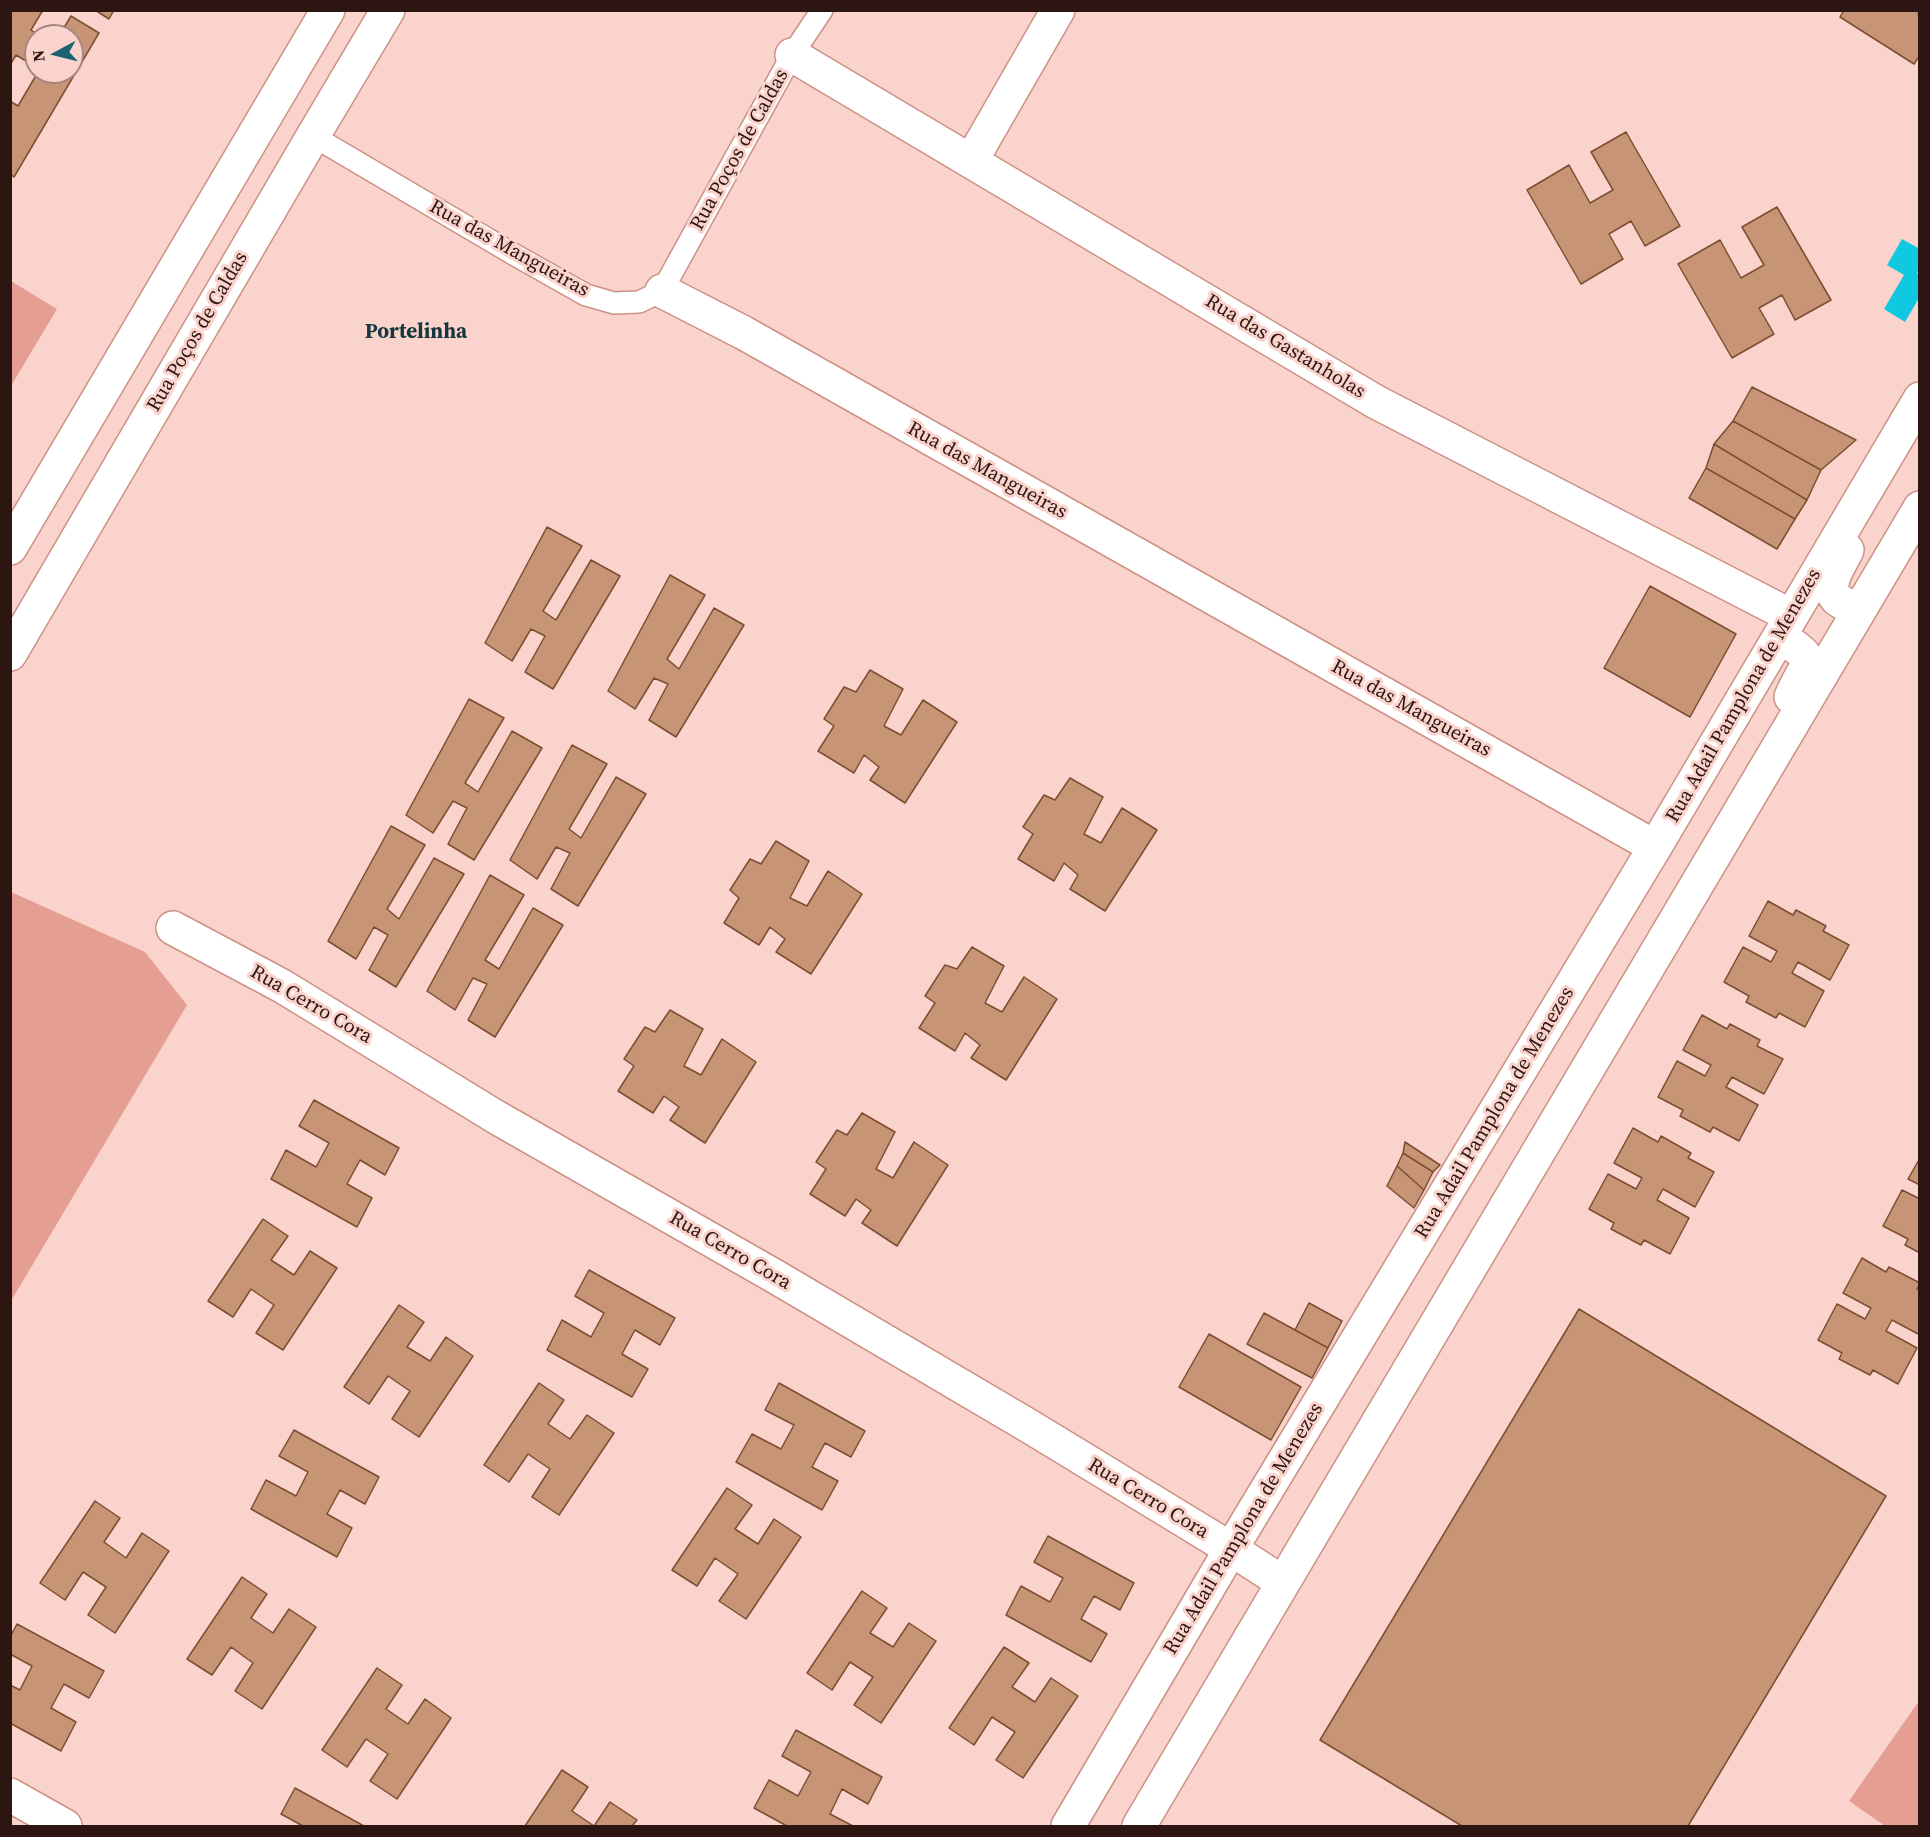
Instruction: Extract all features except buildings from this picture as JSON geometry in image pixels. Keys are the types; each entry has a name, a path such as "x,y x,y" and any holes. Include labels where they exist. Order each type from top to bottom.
{"street":[{"path":"10,548 328,10"},
{"name":"Rua Poços de Caldas","path":"10,654 388,10"},
{"path":"971,160 1058,10"},
{"name":"Rua das Gastanholas","path":"792,55 1376,402 1785,626 1808,661 1808,667 1795,687 1788,705 1792,721"},
{"name":"Rua das Mangueiras","path":"662,291 744,333 1655,847"},
{"name":"Rua Adail Pamplona de Menezes","path":"1068,1827 1231,1549 1655,847 1920,399"},
{"path":"1138,1827 1920,508"},
{"path":"1848,519 1850,540 1834,574 1831,586 1836,598 1858,611"},
{"name":"Rua Cerro Cora","path":"173,928 282,987 496,1117 776,1277 1039,1432 1282,1582"},
{"path":"10,1795 65,1827"}],"lane":[{"name":"Rua Poços de Caldas","path":"662,291 792,55 822,10"},
{"name":"Rua das Mangueiras","path":"313,136 586,295 614,303 639,302 662,291"}],"shaded area":[{"path":"11,281 57,309 11,386"},
{"path":"11,892 145,952 187,1005 11,1301"},
{"path":"1919,1701 1919,1826 1885,1826 1849,1801"}],"water":[{"path":"1902,239 1920,249 1917,273 1919,275 1919,298 1905,322 1884,309 1904,275 1887,265"}],"district":[{"name":"Portelinha","path":"416,333"}]}
